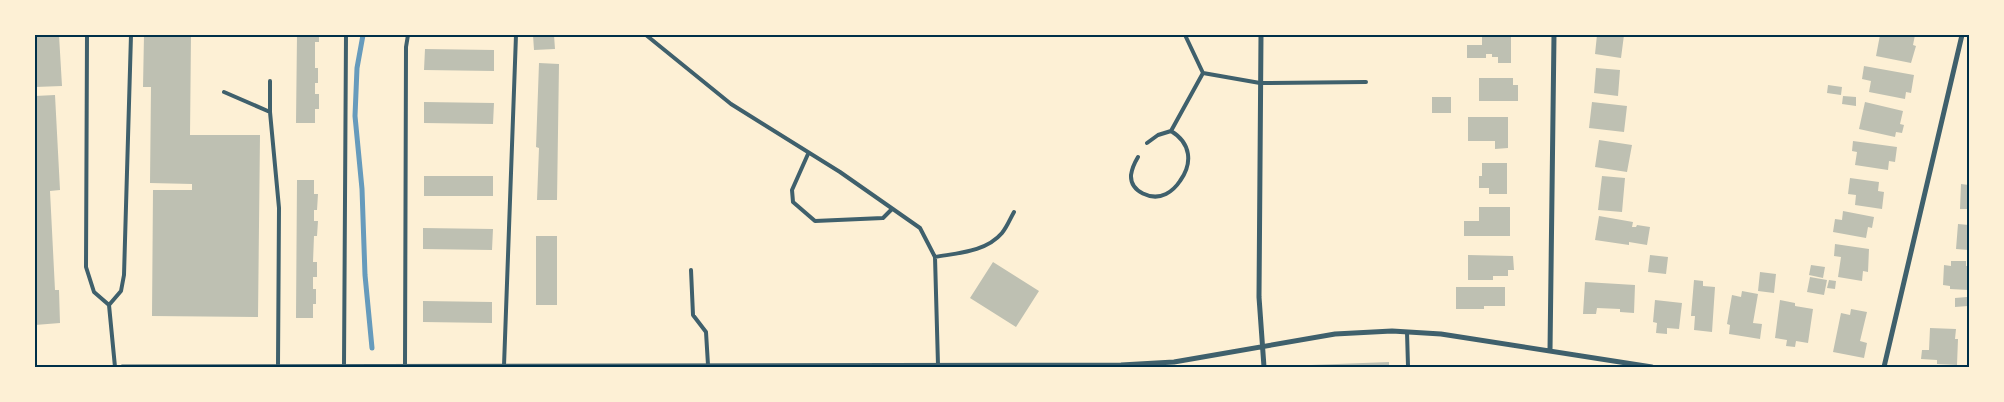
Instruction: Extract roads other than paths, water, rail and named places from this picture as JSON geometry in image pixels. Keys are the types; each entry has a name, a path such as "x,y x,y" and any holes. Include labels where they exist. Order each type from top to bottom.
{"street":[{"path":"1261,35 1259,297 1261,347 1264,367"},
{"path":"1550,351 1554,35"},
{"path":"1884,367 1962,35"},
{"path":"122,367 1173,364 1335,334 1392,331 1441,334 1652,367"}],"lane":[{"path":"87,35 86,267 94,292 108,305 115,367"},
{"path":"108,305 121,291 124,275 131,35"},
{"path":"344,366 346,35"},
{"path":"405,366 406,46 408,35"},
{"path":"504,366 516,35"},
{"path":"646,35 731,104 808,154 840,172 920,228 935,257 938,365"},
{"path":"1186,35 1203,73"},
{"path":"1203,73 1260,83 1366,82"},
{"path":"1146,143 1158,135 1172,131 1203,73"},
{"path":"270,81 270,112 279,208 278,366"},
{"path":"224,92 270,112"},
{"path":"1138,156 1131,177 1133,184 1140,192 1161,196 1173,190 1186,173 1189,156 1186,144 1172,131"},
{"path":"808,154 792,190 793,202 815,221 883,218 892,209"},
{"path":"935,257 974,250 989,244 1002,233 1014,212"},
{"path":"691,270 693,315 706,332 708,365"},
{"path":"1407,332 1408,366"}],"waterway":[{"path":"363,35 357,68 355,116 362,189 365,275 372,348"}]}
